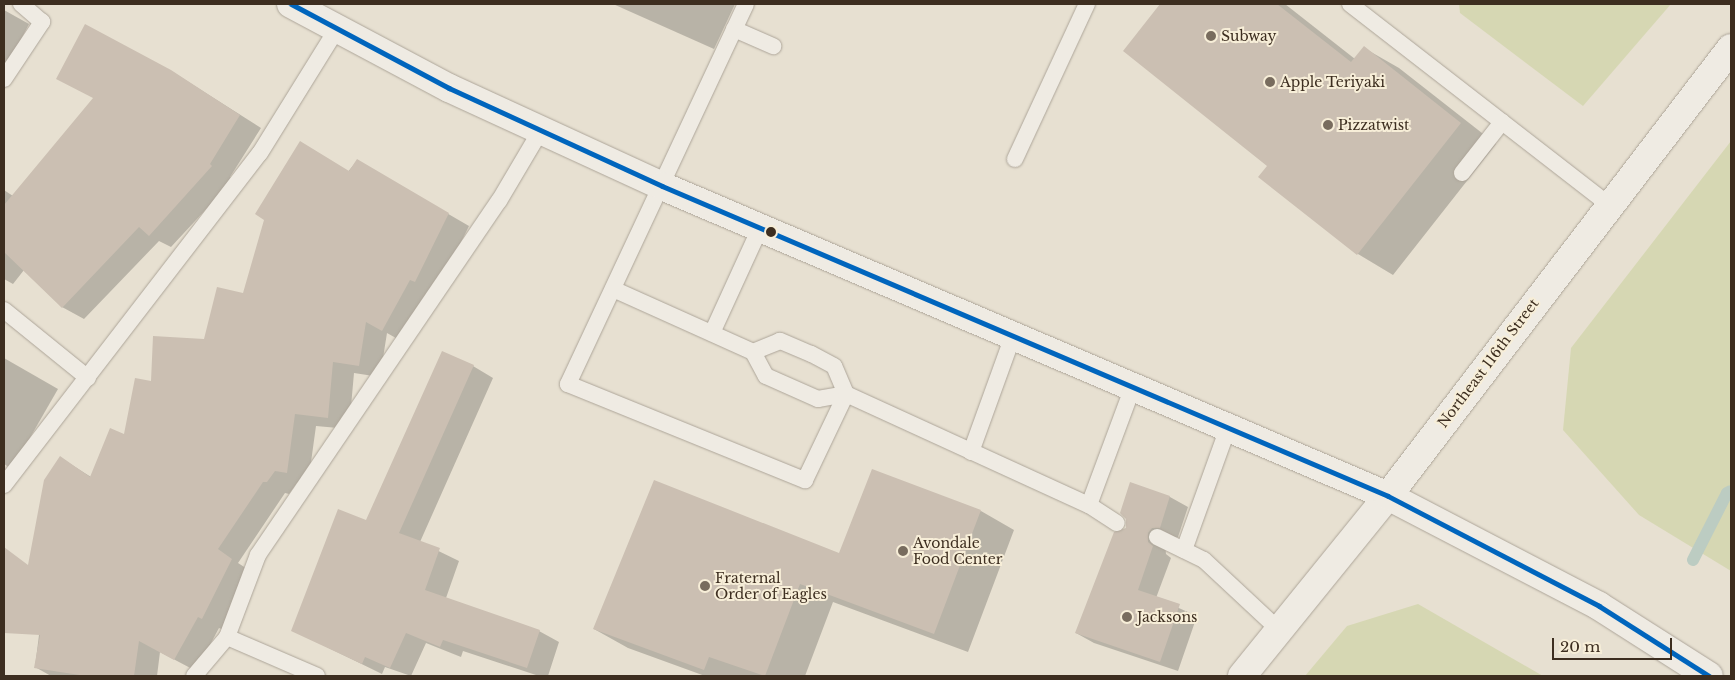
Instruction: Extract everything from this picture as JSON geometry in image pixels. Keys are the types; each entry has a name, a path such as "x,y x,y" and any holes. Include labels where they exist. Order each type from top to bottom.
{"main road":[{"path":"291,4 448,88 662,186 1388,496 1599,606 1709,676"},
{"name":"Northeast 116th Street","path":"1242,676 1388,496 1731,48"}],"lane":[{"path":"4,79 42,22 21,4"},
{"path":"746,4 568,384 805,480 846,394 834,366 811,354 780,341 753,352"},
{"path":"1015,159 1087,4"},
{"path":"1350,4 1609,205"},
{"path":"4,485 260,153 337,29"},
{"path":"734,29 773,46"},
{"path":"1462,172 1502,122"},
{"path":"194,676 227,637 258,555 499,201 541,130"},
{"path":"712,333 760,228"},
{"path":"614,289 753,352 766,376 818,399 846,394 1089,505 1117,523"},
{"path":"4,310 88,378"},
{"path":"971,452 1014,336"},
{"path":"1089,505 1133,387"},
{"path":"1184,550 1228,428"},
{"path":"1157,537 1204,560 1278,630"},
{"path":"227,637 317,676"}],"green space":[{"path":"1459,4 1671,4 1583,106 1460,13"},
{"path":"1731,141 1731,571 1639,515 1563,430 1571,348"},
{"path":"1418,604 1543,676 1305,676 1347,626"}],"building":[{"path":"1160,4 1277,4 1351,62 1364,46 1461,123 1357,255 1258,177 1267,166 1123,51"},
{"path":"85,24 171,70 240,115 210,164 212,166 149,236 139,227 62,308 4,252 4,205 93,98 56,79"},
{"path":"300,141 349,171 357,159 449,213 415,282 410,280 382,331 366,322 359,366 333,362 328,418 295,414 287,473 275,471 267,482 263,482 218,549 232,559 202,619 198,617 174,660 139,641 134,676 86,676 34,668 40,635 4,633 4,547 28,565 44,480 60,456 90,477 110,428 124,434 135,378 151,381 153,336 204,339 217,287 243,293 264,220 255,214"},
{"path":"442,351 474,365 399,533 440,548 425,590 540,630 527,668 443,640 440,647 406,633 390,668 365,657 362,664 291,631 338,509 366,520"},
{"name":"Fraternal Order of Eagles","path":"872,469 981,510 934,634 800,584 765,676 709,657 704,670 593,629 654,480 839,553"},
{"path":"1130,482 1170,496 1160,528 1152,528 1148,533 1148,542 1153,546 1138,590 1180,604 1160,662 1075,633 1114,532 1126,528 1126,519 1120,513"}],"waterway":[{"path":"1693,560 1727,493 1731,491"}],"transit line":[{"path":"291,4 449,88 662,186 1388,496 1599,606 1709,676"}],"place":[{"name":"Subway","path":"1211,36"},
{"name":"Apple Teriyaki","path":"1270,82"},
{"name":"Pizzatwist","path":"1328,125"},
{"name":"Avondale Food Center","path":"903,551"},
{"name":"Fraternal Order of Eagles","path":"705,586"},
{"name":"Jacksons","path":"1127,617"}]}
